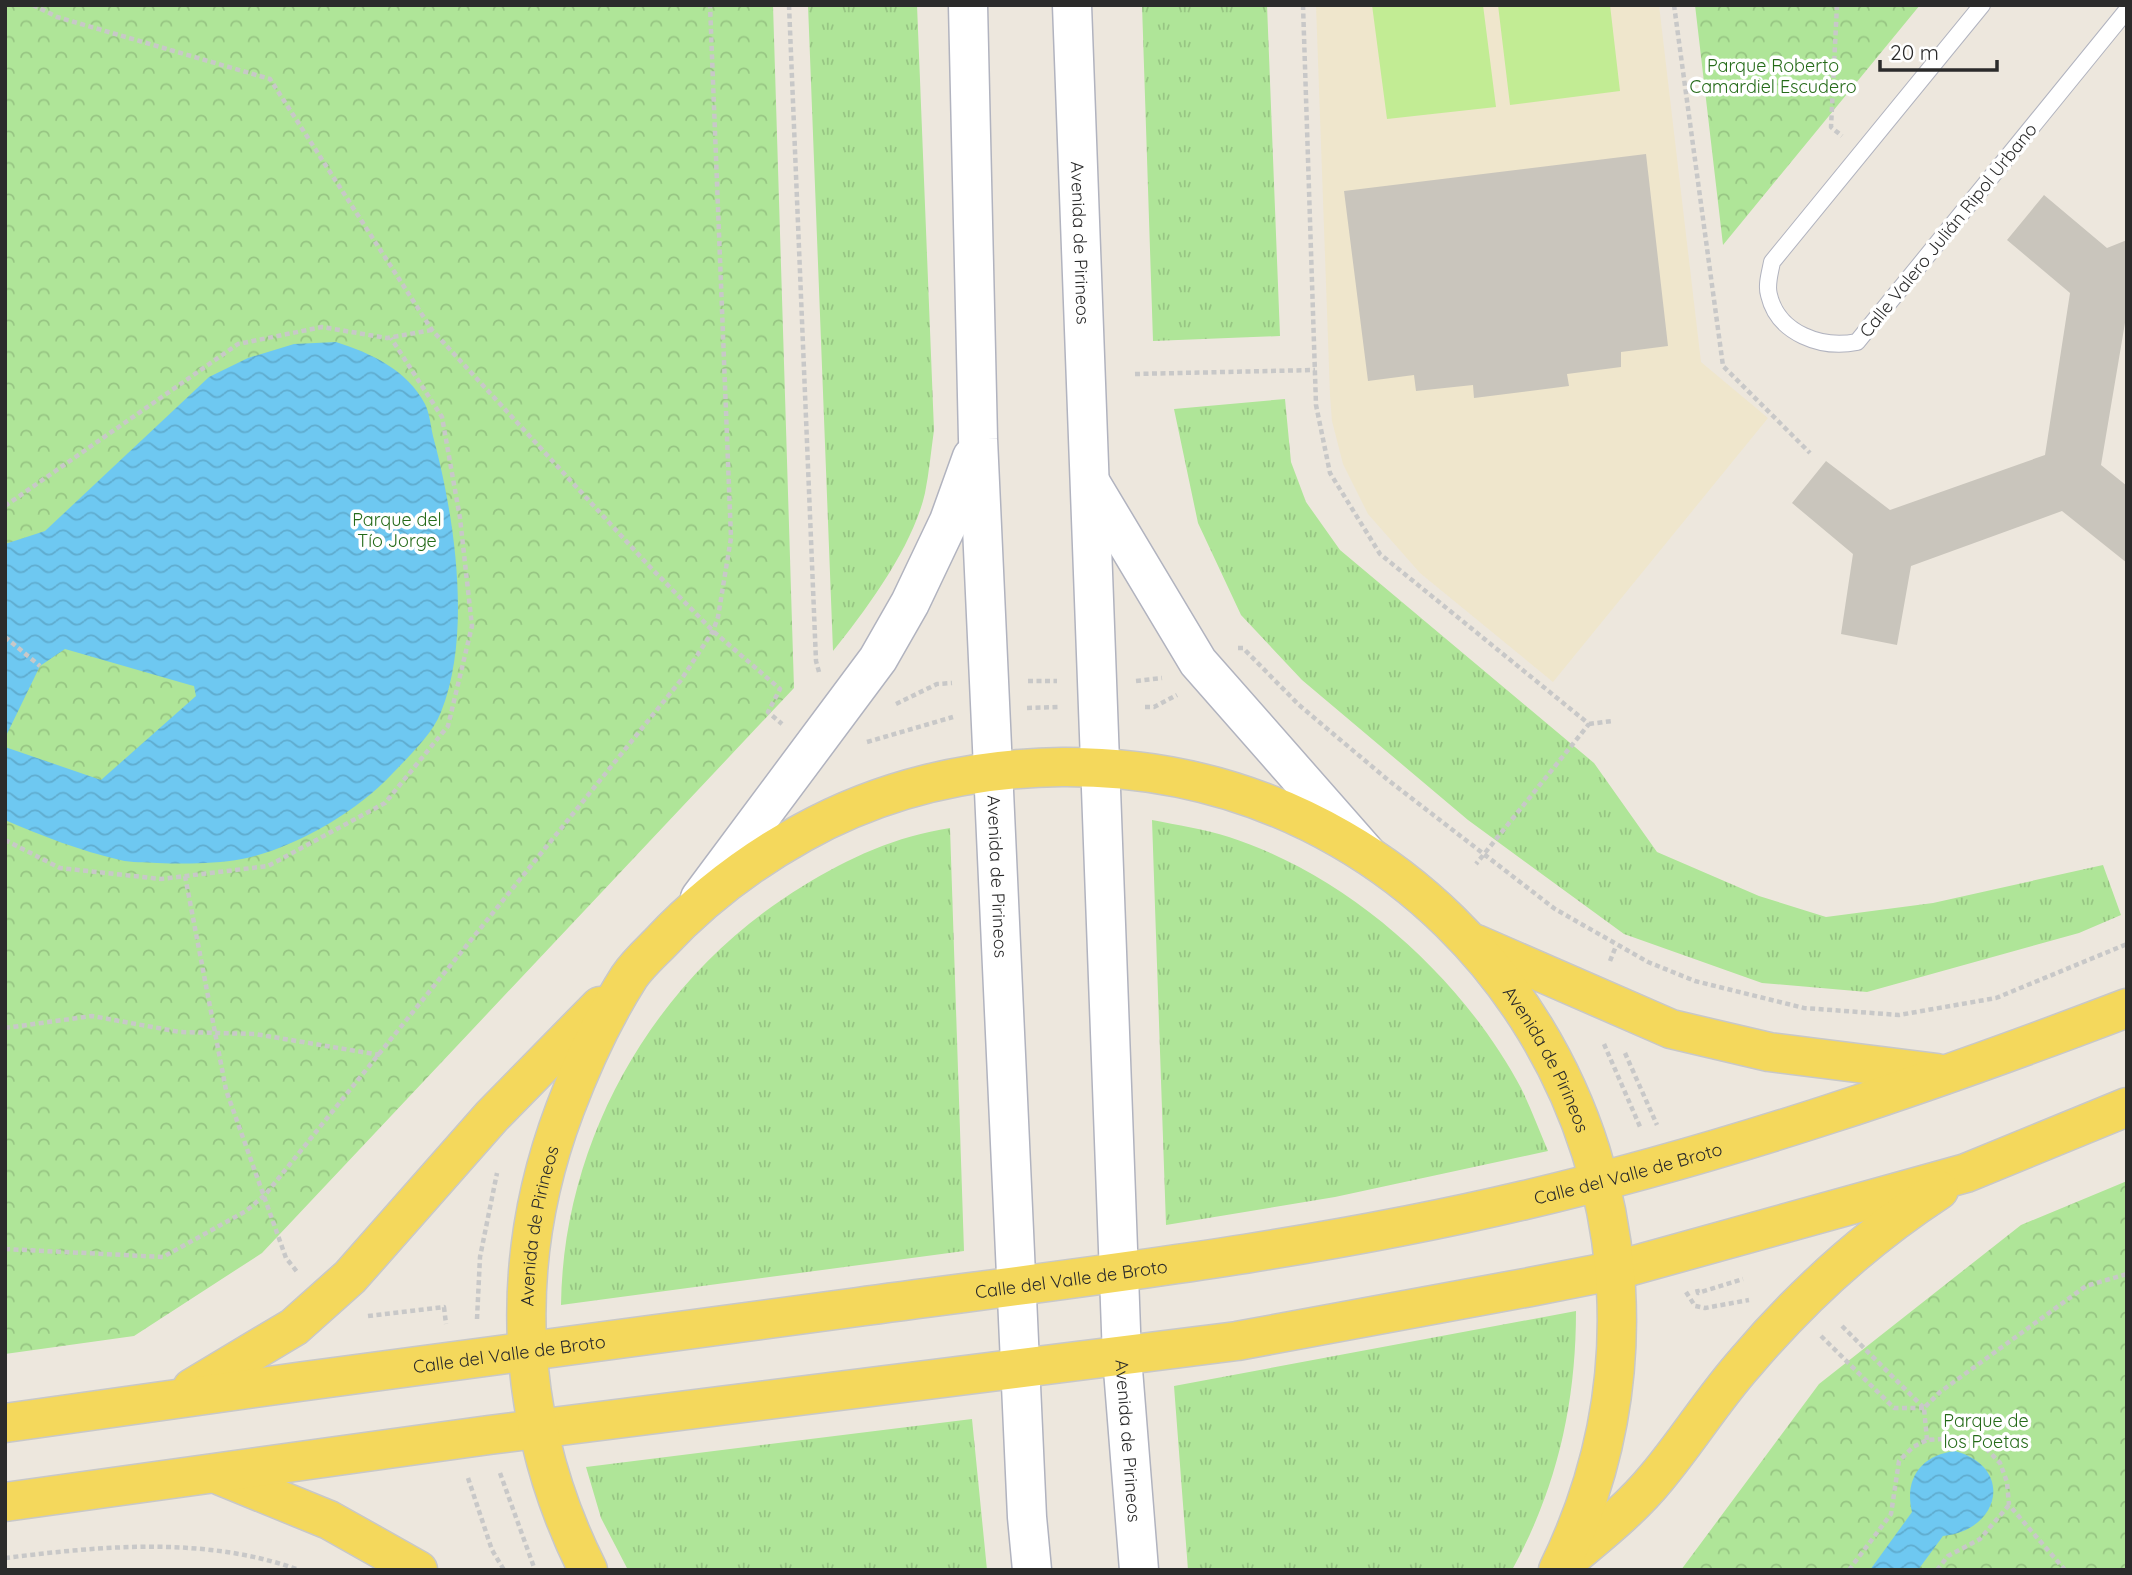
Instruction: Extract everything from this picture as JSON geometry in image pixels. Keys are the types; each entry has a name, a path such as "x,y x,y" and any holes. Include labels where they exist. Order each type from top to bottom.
{"main road":[{"name":"Avenida de Pirineos","path":"968,5 978,439 1032,1570"},
{"name":"Avenida de Pirineos","path":"1072,5 1122,1357 1139,1570"},
{"name":"Avenida de Pirineos","path":"588,1570 557,1496 537,1429 527,1350 525,1297 531,1231 544,1170 576,1080 631,973 690,911 878,659 910,603 949,521 978,439"},
{"name":"Avenida de Pirineos","path":"1090,482 1210,678 1367,855"},
{"name":"Avenida de Pirineos","path":"690,911 757,859 825,820 912,788 995,770 1100,767 1171,776 1239,794 1305,820 1367,855 1422,896 1471,942 1528,1014 1572,1094 1602,1181 1617,1270 1616,1374 1602,1452 1586,1506 1560,1568"},
{"name":"Calle del Valle de Broto","path":"1471,942 1671,1029 1769,1052 1953,1075"},
{"name":"Calle del Valle de Broto","path":"172,1399 294,1327 350,1277 492,1116 631,973"},
{"name":"Calle del Valle de Broto","path":"5,1423 527,1350 1120,1272 1278,1248 1425,1221 1602,1181 1953,1075 2127,1008"},
{"path":"5,1502 219,1475 537,1429 1237,1341 1617,1270 1966,1173 2127,1107"},
{"path":"1560,1568 1622,1515 1657,1478 1744,1364 1810,1294 1892,1224 1966,1173"},
{"path":"219,1475 329,1520 418,1570"}],"lane":[{"name":"Calle Valero Julián Ripol Urbano","path":"1982,5 1860,150 1772,262 1768,293 1772,304 1782,318 1810,341 1841,345 1857,342 2127,10"}],"path":[{"path":"33,5 57,17 270,79 432,330 650,567 713,631 780,689 768,712 812,746 831,755 951,717 990,696 1060,681"},
{"path":"5,1249 163,1256 246,1211 265,1195 381,1055 681,680 713,631 731,538 710,5"},
{"path":"789,5 816,661 825,693 859,720 867,720 937,684 990,696 1061,707"},
{"path":"1303,5 1316,405 1331,473 1380,554 1589,724"},
{"path":"1674,5 1723,366 1810,453"},
{"path":"1837,5 1831,127 1860,150"},
{"path":"5,506 238,344 322,327 391,338 432,330"},
{"path":"5,840 60,868 161,879 268,866 385,803 448,726 472,626 460,519 443,417 391,338"},
{"path":"1135,374 1315,370"},
{"path":"5,637 40,666"},
{"path":"1228,649 1243,648 1299,705 1555,909 1648,962 1695,981 1804,1008 1899,1015 1996,998 2127,944"},
{"path":"1145,707 1154,707 1188,690"},
{"path":"1476,864 1589,724 1612,721"},
{"path":"185,876 203,957 213,1033 226,1090 265,1195"},
{"path":"5,1028 92,1016 180,1032 255,1034 381,1055"},
{"path":"1621,1044 1657,1126"},
{"path":"1924,1408 1940,1392 2086,1286 2127,1274"},
{"path":"1842,1326 1924,1408 1927,1440"},
{"path":"1849,1570 1891,1514 1899,1461 1913,1447 1927,1440 1957,1438 1981,1443 2000,1463 2007,1482 2009,1505 2065,1570"},
{"path":"1937,1570 1948,1556 1980,1539 2009,1505"},
{"path":"5,1558 132,1546 208,1549 299,1570"}],"shaded area":[{"path":"1316,5 1659,5 1701,362 1768,418 1553,682 1420,573 1368,514 1343,464 1332,421 1330,395"}],"green space":[{"name":"Parque del Tío Jorge","path":"5,5 773,5 794,688 262,1253 134,1336 5,1354"},
{"path":"808,5 917,5 934,430 925,493 910,534 874,597 833,651"},
{"path":"1142,5 1267,5 1280,336 1153,341"},
{"path":"1372,5 1483,5 1496,107 1387,119"},
{"path":"1498,5 1610,5 1620,91 1510,105"},
{"name":"Parque Roberto Camardiel Escudero","path":"1695,5 1920,5 1723,245"},
{"path":"1285,399 1291,462 1306,502 1340,550 1594,763 1657,852 1759,896 1826,917 1933,903 2103,865 2121,915 2079,933 1867,992 1762,983 1624,934 1468,820 1302,680 1241,615 1198,523 1174,409"},
{"path":"1152,820 1220,834 1274,854 1359,904 1398,936 1434,970 1467,1007 1496,1047 1521,1088 1548,1151 1335,1197 1166,1225"},
{"path":"950,828 964,1251 561,1305 566,1242 579,1180 600,1121 628,1065 663,1012 704,965 751,922 803,886 837,866 892,842"},
{"name":"Parque de los Poetas","path":"2127,1181 2127,1570 1681,1570 1819,1384 2021,1225"},
{"path":"1576,1311 1572,1379 1561,1445 1541,1508 1512,1570 1188,1570 1174,1386"},
{"path":"972,1419 987,1570 628,1570 601,1518 586,1467"}],"water":[{"path":"336,342 375,357 398,372 417,392 429,417 454,540 458,613 456,648 450,681 441,712 432,729 378,788 343,815 303,838 242,859 189,863 125,861 76,848 5,820 5,747 101,780 196,696 194,686 65,649 40,666 5,738 5,544 45,531 209,377 248,358 294,344"},
{"path":"1955,1451 1974,1459 1986,1470 1992,1483 1993,1497 1988,1511 1978,1522 1963,1531 1943,1536 1918,1570 1870,1570 1912,1512 1911,1489 1918,1471 1924,1463 1933,1458"}],"building":[{"path":"1646,154 1668,346 1621,352 1621,367 1567,374 1569,386 1474,398 1473,385 1416,391 1414,375 1368,381 1344,191"},
{"path":"2044,195 2107,248 2127,240 2127,311 2101,465 2127,486 2127,563 2062,511 1911,566 1897,645 1841,634 1853,554 1792,503 1826,461 1890,510 2045,455 2070,293 2007,240"}]}
